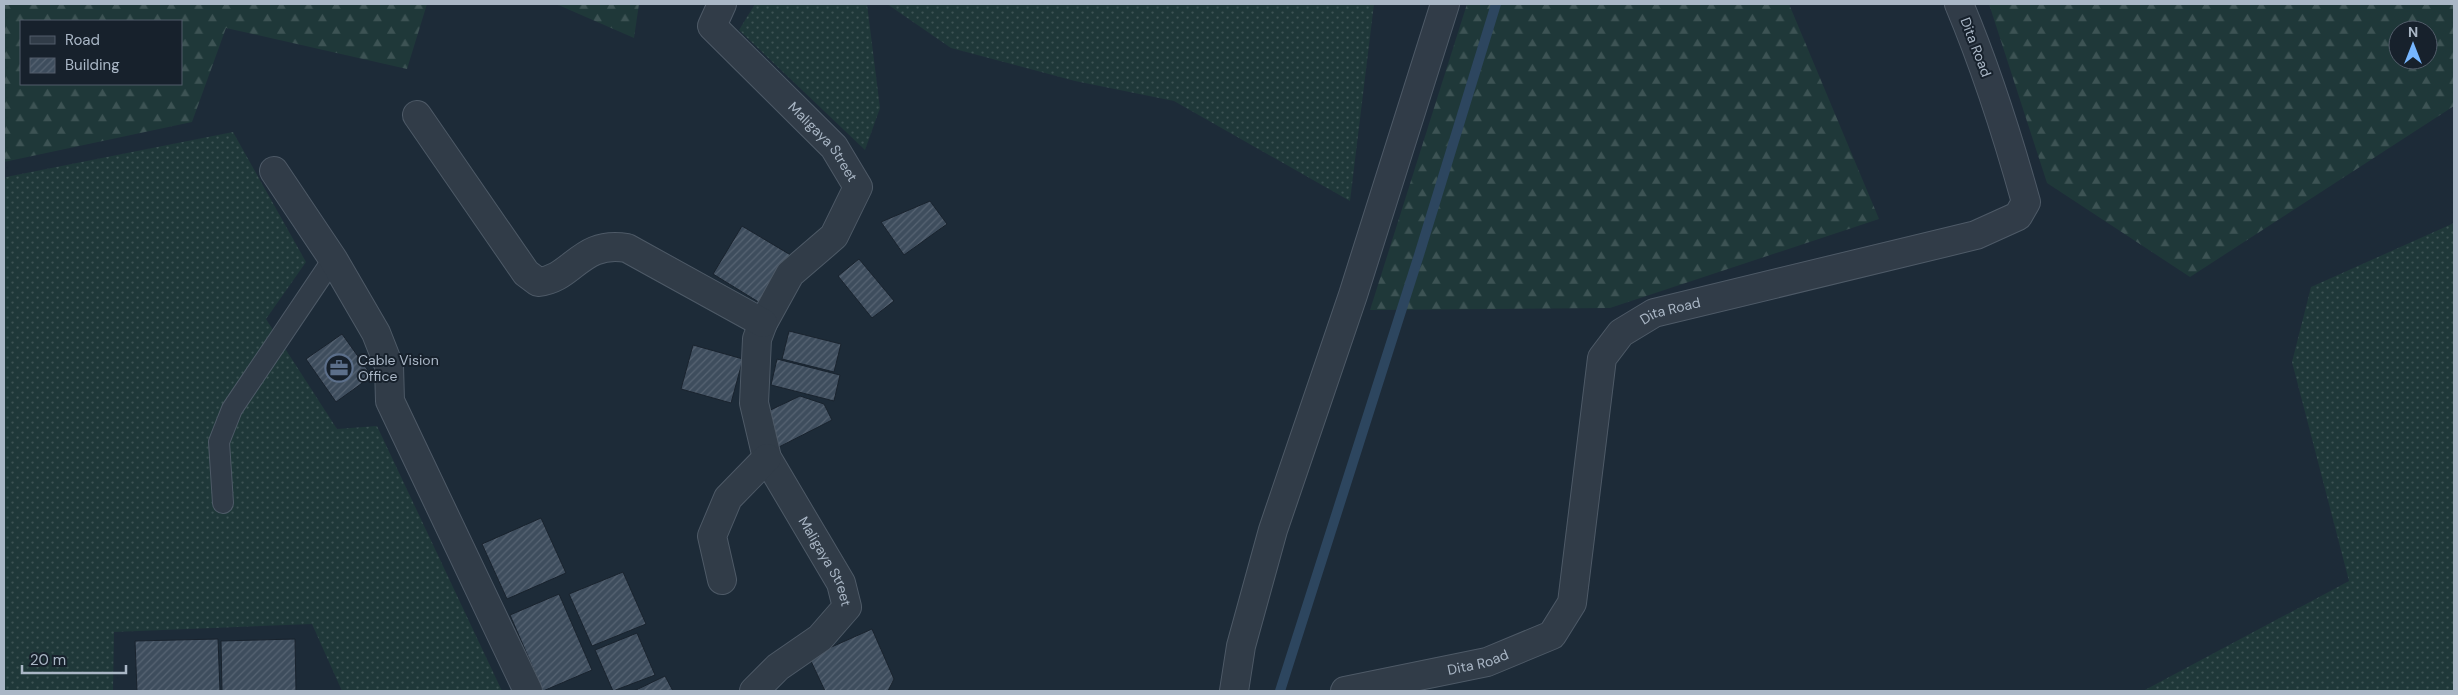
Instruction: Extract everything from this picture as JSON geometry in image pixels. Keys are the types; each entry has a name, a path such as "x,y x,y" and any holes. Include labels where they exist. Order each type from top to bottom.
{"street":[{"name":"Maligaya Street","path":"722,4 712,26 834,147 858,187 834,236 790,274 763,323 757,339 754,403 767,458 842,583 847,607 820,638 778,667 754,691"},
{"path":"1234,691 1241,646 1273,530 1353,295 1445,4"},
{"name":"Dita Road","path":"1345,691 1487,662 1552,636 1572,603 1602,358 1621,333 1654,313 1976,235 2018,216 2026,202 2002,119 1977,47 1959,4"},
{"path":"417,115 526,273 538,282 550,281 575,262 601,247 627,248 763,323"},
{"path":"274,171 333,259 376,333 389,366 390,401 528,691"},
{"path":"722,580 712,536 728,498 767,458"}],"lane":[{"path":"223,503 219,442 232,409 333,259"}],"green space":[{"path":"4,4 427,4 407,69 226,28 192,122 4,162"},
{"path":"556,4 639,4 634,38"},
{"path":"755,4 867,4 880,108 865,150 739,30"},
{"path":"887,4 1374,4 1350,201 1174,101 1075,81 951,48"},
{"path":"1467,4 1789,4 1879,219 1610,308 1370,310"},
{"path":"1989,4 2454,4 2454,106 2190,277 2047,183"},
{"path":"233,132 306,262 266,319 337,429 377,426 502,691 342,691 312,624 114,632 113,691 4,691 4,183 6,177"},
{"path":"2454,223 2454,691 2143,691 2349,581 2292,362 2311,287"}],"building":[{"path":"930,201 947,224 904,255 881,222"},
{"path":"742,226 794,257 765,306 713,274"},
{"path":"859,259 894,301 872,318 838,276"},
{"path":"789,331 841,344 834,372 782,359"},
{"name":"Cable Vision Office","path":"342,334 372,376 336,402 306,359"},
{"path":"693,345 743,359 731,403 681,389"},
{"path":"777,359 840,375 834,401 771,385"},
{"path":"800,396 824,404 832,420 777,448 760,415"},
{"path":"541,518 566,573 507,599 482,544"},
{"path":"623,572 646,624 592,646 569,594"},
{"path":"559,594 592,670 543,691 510,615"},
{"path":"872,629 894,679 888,691 825,691 809,657"},
{"path":"637,633 655,675 613,691 595,650"},
{"path":"218,639 220,691 137,691 135,641"},
{"path":"295,639 296,691 222,691 221,641"},
{"path":"665,676 673,691 634,691"}],"waterway":[{"path":"1280,691 1419,255 1496,4"}],"place":[{"name":"Cable Vision Office","path":"339,368"}]}
